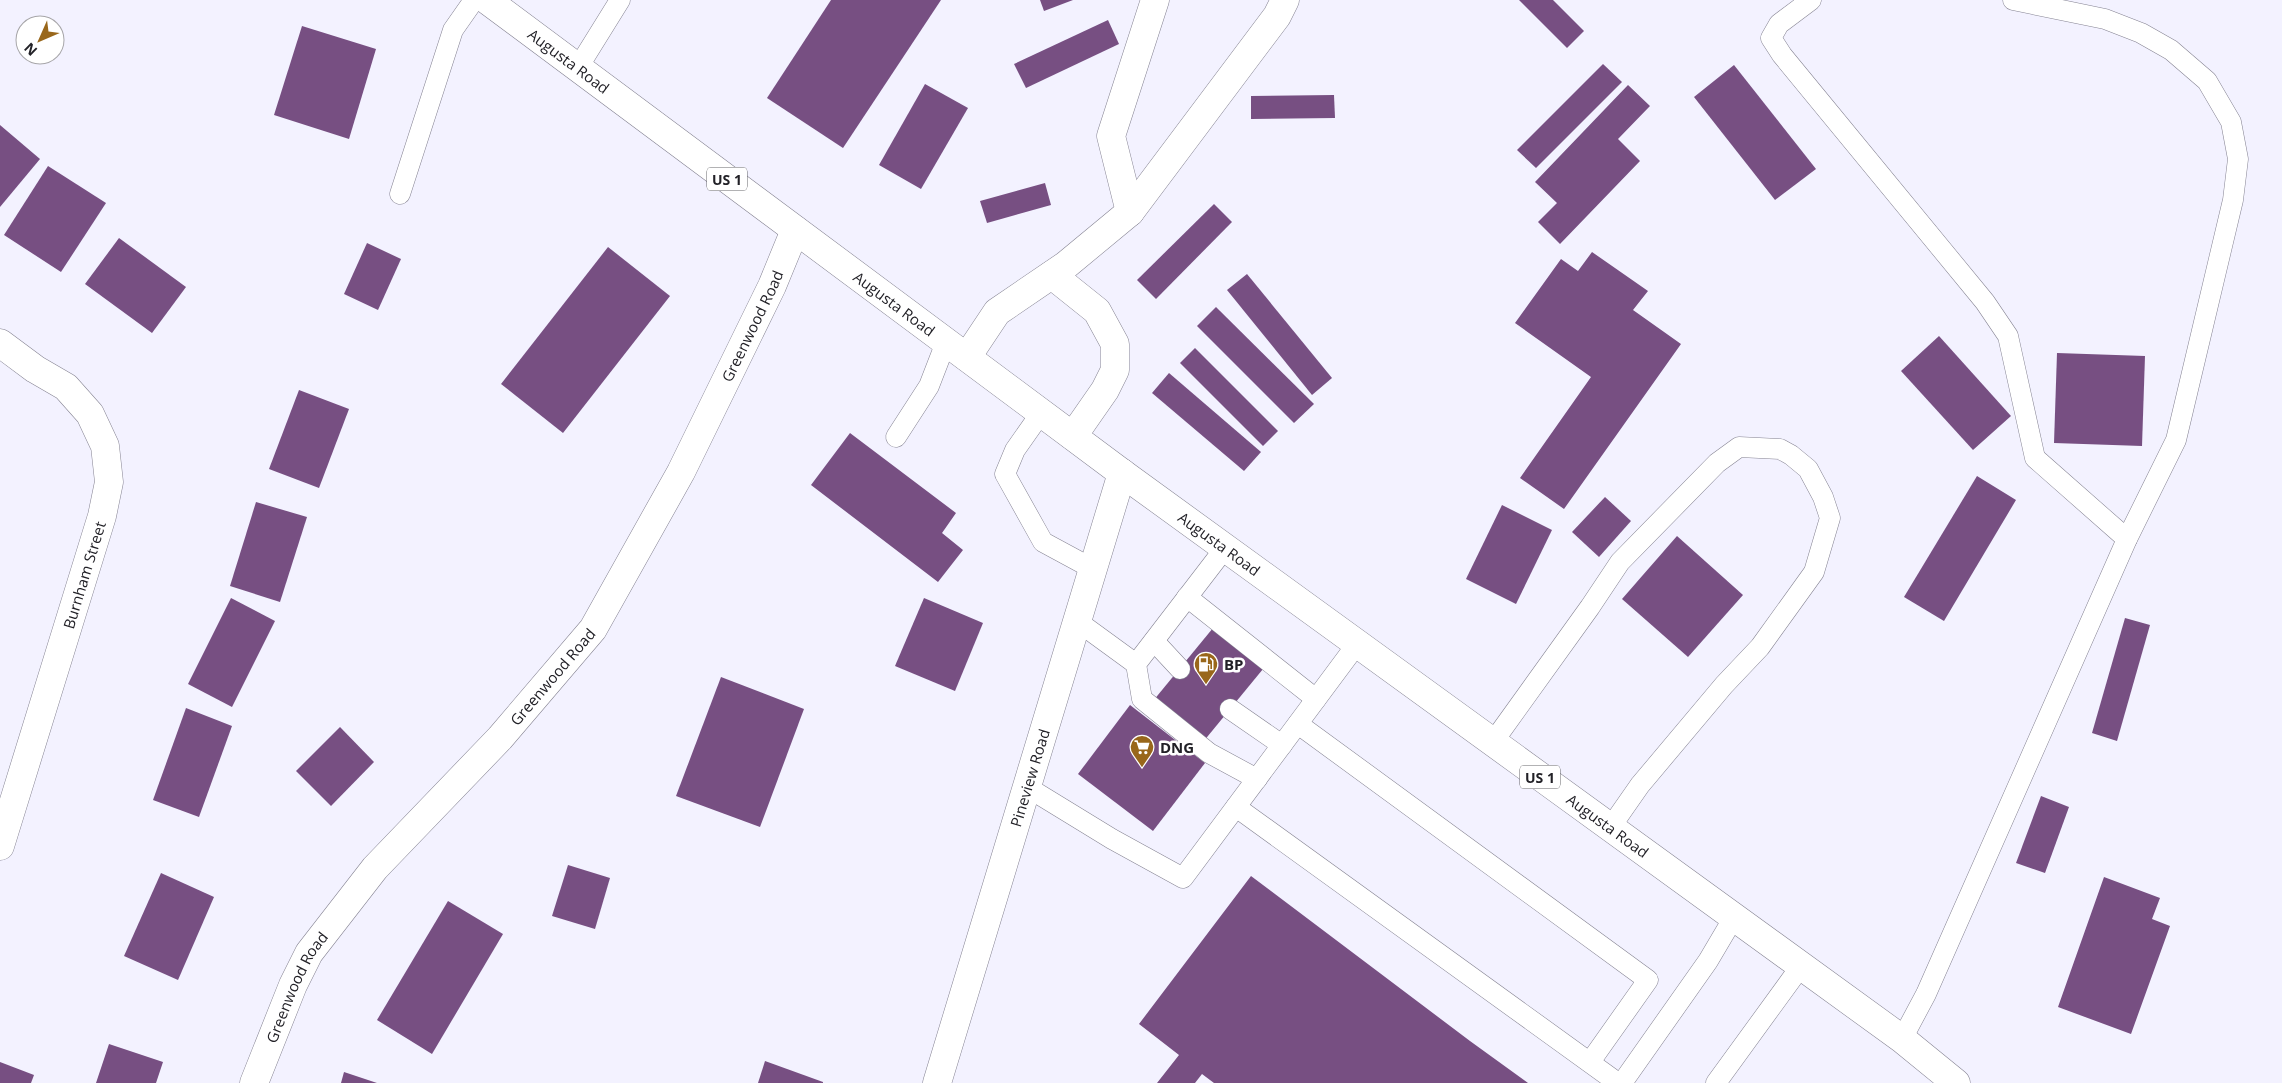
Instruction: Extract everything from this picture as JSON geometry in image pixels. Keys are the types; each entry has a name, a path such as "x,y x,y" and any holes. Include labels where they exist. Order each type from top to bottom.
{"street":[{"name":"Augusta Road","path":"487,0 579,66 795,230 1122,473 1902,1039 1956,1083"},
{"path":"1130,212 1111,136 1155,0"},
{"path":"956,350 998,312 1052,275 1130,212 1277,16 1285,0"},
{"name":"Greenwood Road","path":"254,1083 292,985 309,953 375,868 500,738 593,629 681,472 772,286 795,230"},
{"path":"1052,275 1097,311 1115,344 1115,370 1105,390 1073,436"},
{"name":"Burnham Street","path":"0,342 35,369 66,386 90,414 105,446 109,482 102,516 0,846"},
{"name":"Pineview Road","path":"937,1083 1122,473"}],"lane":[{"path":"400,194 453,30 474,0"},
{"path":"579,66 620,0"},
{"path":"1811,0 1779,24 1771,38 1782,55 1985,302 2008,336 2035,458 2127,538"},
{"path":"1902,1039 1926,994 2127,538 2176,440 2233,200 2238,158 2231,122 2207,82 2171,50 2105,19 2013,0"},
{"path":"896,437 929,386 956,350"},
{"path":"1041,413 1015,450 1005,474 1043,542 1093,569"},
{"path":"1493,742 1620,562 1717,462 1739,447 1780,449 1791,455 1808,470 1823,497 1830,518 1814,572 1760,646 1724,685 1640,785 1610,828"},
{"path":"1136,664 1225,548"},
{"path":"1188,597 1316,699"},
{"path":"1077,621 1136,664 1142,699 1209,753 1257,779"},
{"path":"1154,641 1180,668"},
{"path":"1027,787 1112,839 1183,878 1357,644"},
{"path":"1230,709 1282,744"},
{"path":"1298,724 1648,980 1590,1062"},
{"path":"1236,807 1620,1083 1708,960 1734,917"},
{"path":"1716,1083 1801,966"}],"building":[{"path":"831,0 941,0 843,148 767,98"},
{"path":"1040,0 1073,0 1044,11"},
{"path":"1519,0 1553,0 1584,31 1567,48"},
{"path":"1108,20 1119,44 1026,88 1014,64"},
{"path":"302,26 376,49 349,139 274,115"},
{"path":"1603,64 1622,82 1536,168 1517,150"},
{"path":"1734,65 1816,169 1775,200 1694,97"},
{"path":"925,84 968,108 921,189 879,165"},
{"path":"1628,85 1650,106 1618,139 1640,161 1560,244 1538,222 1557,203 1535,182"},
{"path":"1334,95 1335,118 1251,119 1251,96"},
{"path":"0,125 40,159 0,207"},
{"path":"48,166 106,203 61,272 4,235"},
{"path":"1045,183 1051,205 987,223 980,201"},
{"path":"1214,204 1232,222 1156,299 1137,280"},
{"path":"119,238 186,287 152,333 85,284"},
{"path":"367,243 401,259 378,310 344,294"},
{"path":"608,247 670,296 563,433 501,384"},
{"path":"1592,252 1648,291 1633,310 1681,344 1564,509 1520,478 1591,377 1515,323 1561,259 1578,271"},
{"path":"1247,274 1332,378 1312,395 1227,290"},
{"path":"1216,307 1314,404 1294,423 1197,326"},
{"path":"1939,336 2011,416 1973,450 1901,371"},
{"path":"1195,348 1278,431 1263,446 1180,363"},
{"path":"2057,353 2145,356 2142,446 2054,443"},
{"path":"1169,373 1261,452 1244,471 1152,393"},
{"path":"299,390 349,409 319,488 269,469"},
{"path":"850,433 956,513 942,533 963,550 938,582 811,485"},
{"path":"1977,476 2016,500 1944,621 1904,597"},
{"path":"1605,497 1631,521 1599,557 1572,532"},
{"path":"256,502 307,517 280,602 230,586"},
{"path":"1502,505 1552,530 1516,604 1466,579"},
{"path":"1677,536 1743,595 1688,657 1622,599"},
{"path":"231,598 275,621 232,707 188,684"},
{"path":"924,598 983,623 955,691 895,666"},
{"path":"2125,618 2150,625 2117,741 2092,733"},
{"path":"1213,628 1263,669 1203,742 1153,701"},
{"path":"721,677 804,709 760,827 676,796"},
{"name":"DNG","path":"1130,705 1205,763 1153,831 1078,774"},
{"path":"186,708 232,726 199,817 153,800"},
{"path":"340,727 374,762 331,806 296,771"},
{"path":"2041,796 2069,807 2045,873 2016,863"},
{"path":"568,865 610,878 595,929 552,916"},
{"path":"161,873 214,897 178,980 124,956"},
{"path":"1251,876 1528,1083 1214,1083 1202,1074 1195,1083 1157,1083 1179,1055 1139,1024"},
{"path":"2104,877 2160,898 2152,919 2170,926 2131,1034 2058,1007"},
{"path":"448,901 503,934 432,1054 377,1020"},
{"path":"109,1044 163,1062 156,1083 96,1083"},
{"path":"765,1061 823,1082 823,1083 758,1083"},
{"path":"0,1062 34,1075 31,1083 0,1083"},
{"path":"344,1072 377,1083 341,1083"}],"place":[{"name":"BP","path":"1206,685"},
{"name":"DNG","path":"1142,768"}]}
